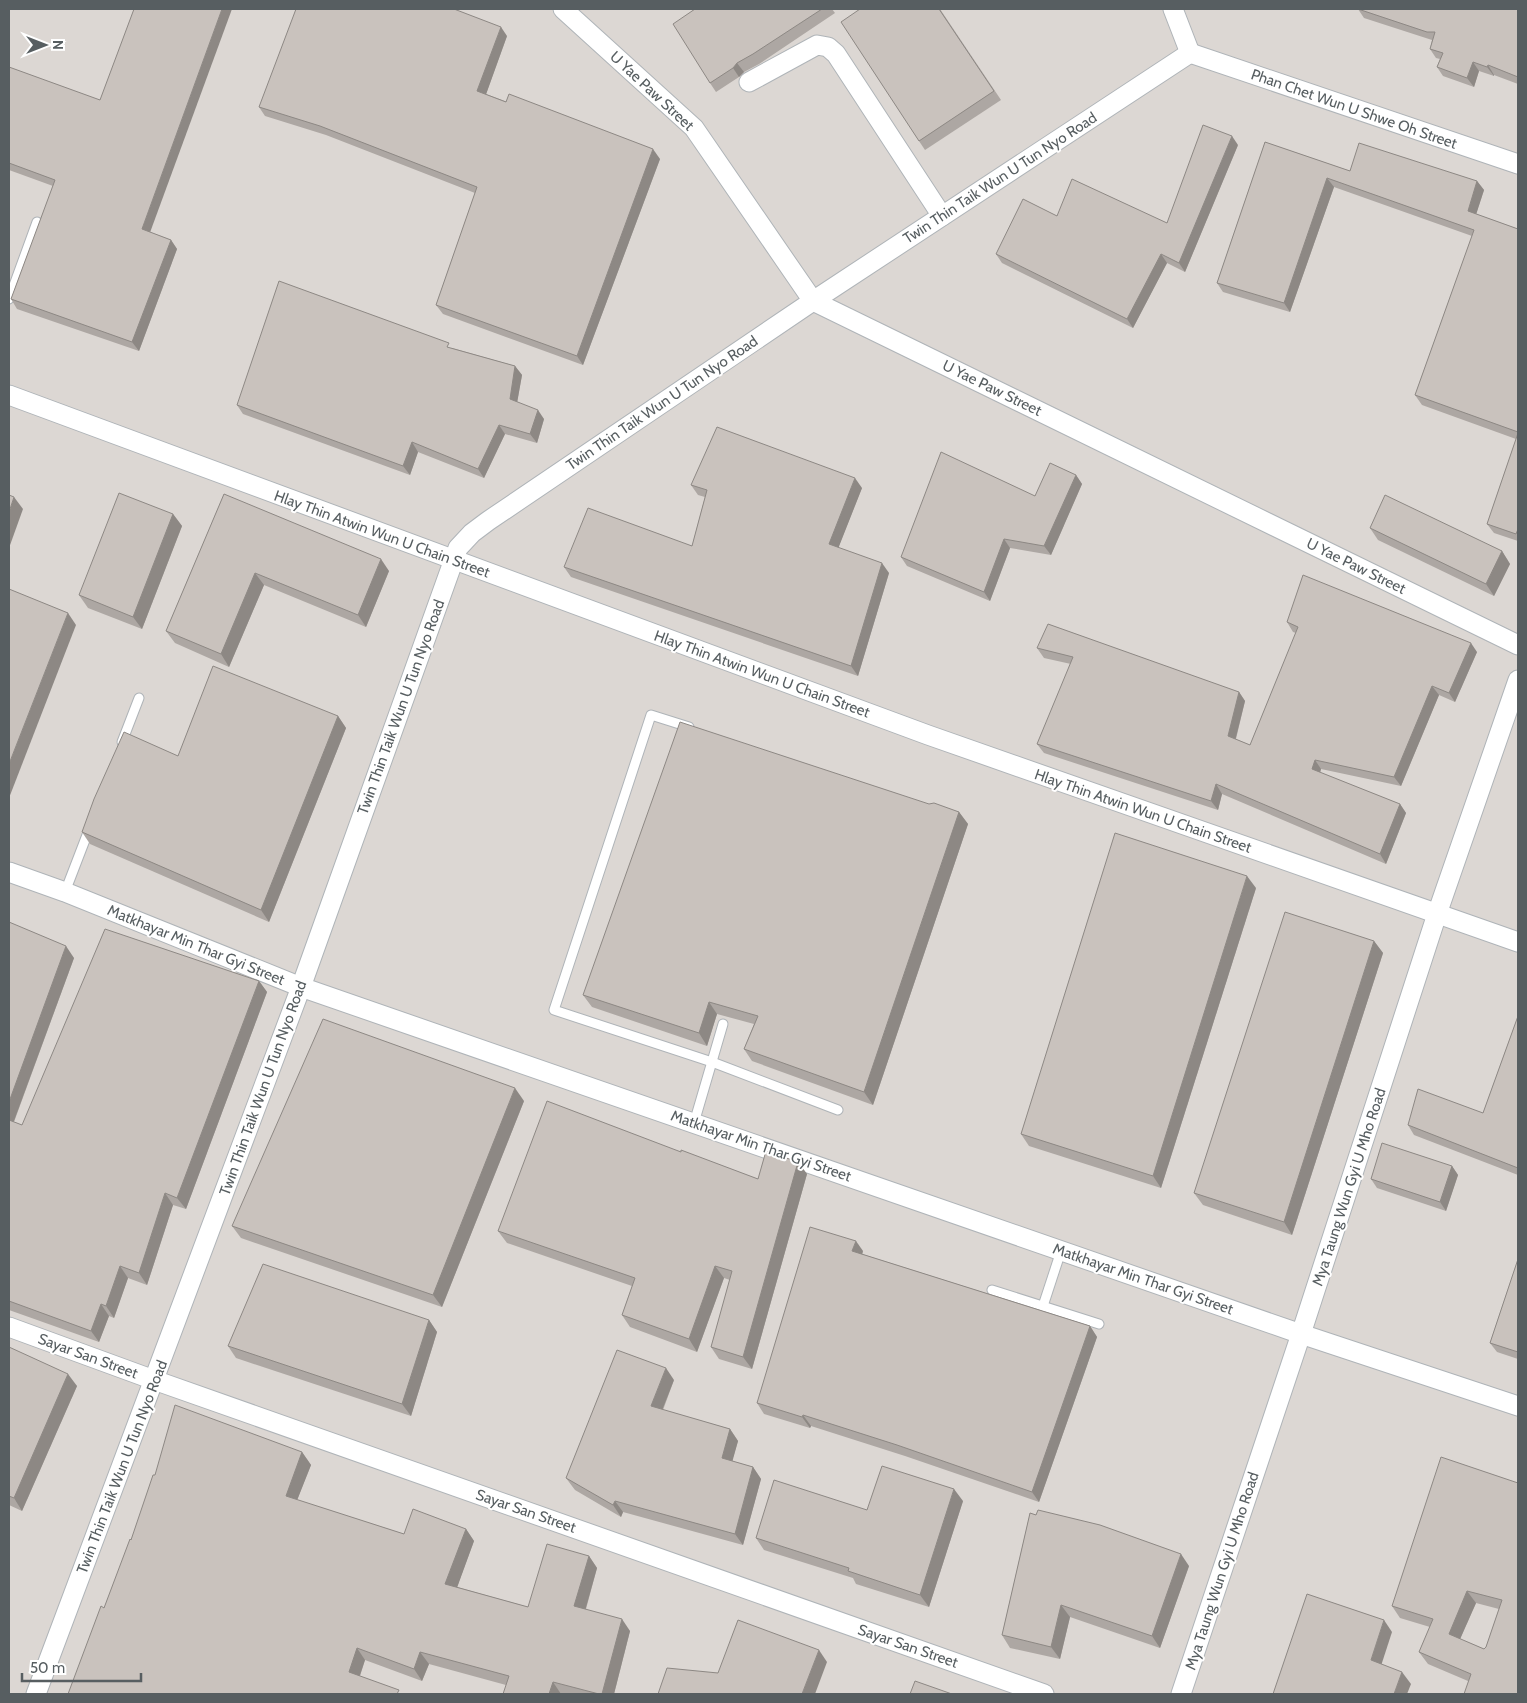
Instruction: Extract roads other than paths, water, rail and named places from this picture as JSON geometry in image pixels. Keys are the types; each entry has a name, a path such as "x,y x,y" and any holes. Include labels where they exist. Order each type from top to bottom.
{"street":[{"name":"U Yae Paw Street","path":"563,9 694,128 813,301 1518,646"},
{"path":"1173,9 1190,53"},
{"path":"749,82 817,45 828,47 836,54 942,216"},
{"name":"Twin Thin Taik Wun U Tun Nyo Road","path":"36,1694 301,987 458,548 472,533 488,521 813,301 1190,53"},
{"name":"Phan Chet Wun U Shwe Oh Street","path":"1190,53 1518,164"},
{"name":"Hlay Thin Atwin Wun U Chain Street","path":"9,395 928,735 1518,942"},
{"name":"Mya Taung Wun Gyi U Mho Road","path":"1181,1694 1301,1334 1437,914 1518,680"},
{"name":"Matkhayar Min Thar Gyi Street","path":"9,872 65,892 301,987 1301,1334 1518,1406"},
{"name":"Sayar San Street","path":"9,1327 1044,1694"}],"lane":[{"path":"9,299 37,222"},
{"path":"118,754 139,698"},
{"path":"700,730 651,715 554,1010 712,1062 838,1110"},
{"path":"65,892 93,818"},
{"path":"694,1123 723,1024"},
{"path":"1043,1306 1062,1251"},
{"path":"992,1290 1099,1324"}]}
